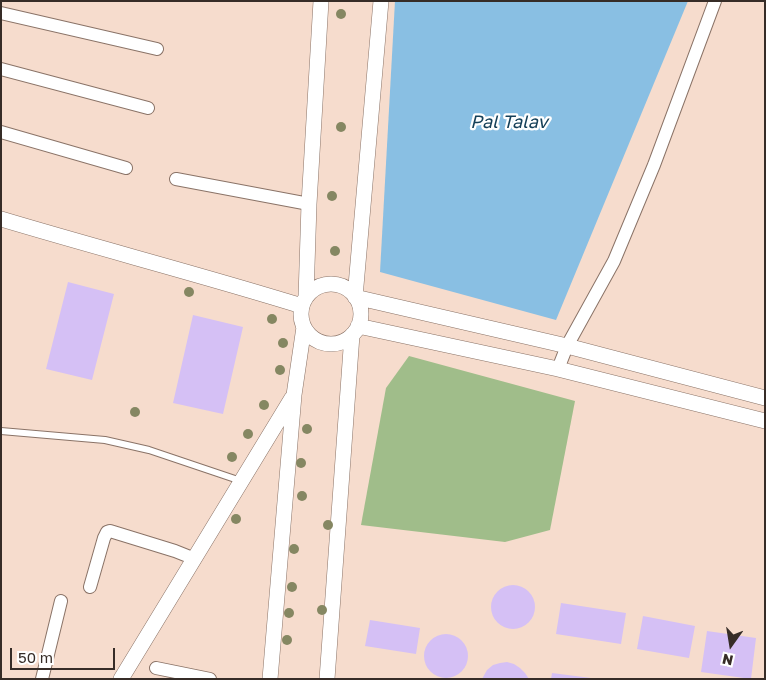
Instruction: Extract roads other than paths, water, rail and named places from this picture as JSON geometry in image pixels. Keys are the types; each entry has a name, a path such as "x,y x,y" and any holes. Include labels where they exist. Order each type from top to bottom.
{"street":[{"path":"1,6 2,1"},
{"path":"321,1 304,301 301,315 307,332 314,339 324,343 334,344 344,341 355,331"},
{"path":"355,297 381,1"},
{"path":"558,369 567,346 614,262 654,165 715,1"},
{"path":"1,13 157,49"},
{"path":"1,69 148,108"},
{"path":"1,132 126,168"},
{"path":"176,179 309,204"},
{"path":"1,219 242,287 304,301"},
{"path":"304,301 312,290 330,284 348,290 360,306 360,316 355,331 327,679"},
{"path":"355,297 567,346 765,398"},
{"path":"270,679 294,395 304,327"},
{"path":"355,331 558,369 765,421"},
{"path":"121,679 294,395"},
{"path":"90,587 106,532 194,558"},
{"path":"42,679 61,600"},
{"path":"156,668 210,679"}],"lane":[{"path":"1,431 105,440 149,450 242,481"}],"water":[{"name":"Pal Talav","path":"395,1 688,1 556,320 380,272"}]}
